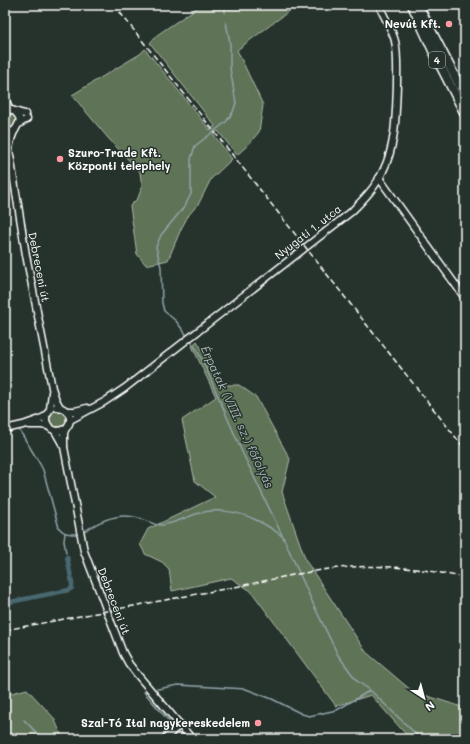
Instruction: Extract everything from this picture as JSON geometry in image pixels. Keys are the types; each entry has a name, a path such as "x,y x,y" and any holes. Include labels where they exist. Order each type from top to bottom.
{"main road":[{"name":"4","path":"412,5 465,114"},
{"name":"4","path":"418,5 465,96"}],"street":[{"name":"Nyugati 1. utca","path":"70,420 109,400 125,388 351,212 368,194 387,163 391,148 396,110 396,48 389,27 379,5"},
{"path":"5,97 9,110 18,116 19,124"},
{"path":"9,110 26,116 15,130 9,149"},
{"path":"5,133 15,130"},
{"name":"Debreceni út","path":"5,138 9,149 26,255 52,388"},
{"path":"379,178 465,298"},
{"path":"52,388 60,407 67,411 70,417 66,428 64,447"},
{"path":"5,429 23,425 46,416 52,402 52,388"},
{"name":"Nyugati 1. utca","path":"67,411 75,411 100,404"},
{"path":"50,409 60,407"},
{"path":"46,416 48,426 55,431 64,447"},
{"path":"23,425 48,426"},
{"path":"55,431 61,431 66,428"},
{"name":"Debreceni út","path":"64,447 84,551 123,653 136,673 192,739"},
{"path":"165,739 180,724"}],"green space":[{"path":"201,5 290,5 292,9 237,50 263,105 259,132 237,155 218,131 213,134 232,159 211,179 199,203 188,216 181,229 168,260 146,265 137,254 130,206 138,198 142,187 140,172 108,138 72,95 140,54 145,49 210,130 215,126 150,43 157,35"},
{"path":"5,112 14,115 17,121 16,125 11,130 5,131"},
{"path":"197,341 224,385 239,385 256,397 290,459 282,492 306,561 366,652 412,691 465,708 465,739 410,739 371,695 336,706 251,591 231,578 172,591 169,569 162,562 145,554 140,544 148,529 215,497 195,481 182,420 216,397 192,346"},
{"path":"54,410 62,410 67,415 65,426 62,428 54,428 49,423 49,415"},
{"path":"27,689 54,718 63,739 6,739 5,697 8,694"}],"waterway":[{"name":"Érpatak (VIII. sz.) főfolyás","path":"225,5 225,13"},
{"name":"Érpatak (VIII. sz.) főfolyás","path":"188,337 176,321 164,311 162,303 161,267 156,247 161,235 185,206 191,194 191,159 195,146 226,122 233,112 236,103 230,68 230,43 226,22"},
{"name":"Érpatak (VIII. sz.) főfolyás","path":"190,340 205,366 243,454 338,655 357,681 370,690 421,739"},
{"path":"5,410 10,414"},
{"path":"20,431 43,470 59,528 67,533 76,534"},
{"path":"85,531 98,523 119,516 134,517 154,524 162,525 200,513 221,511 250,517 266,525 282,536"},
{"path":"65,533 64,541 66,553"},
{"path":"5,603 69,590 72,588 67,557"},
{"path":"153,690 178,685 246,689 309,716 337,710 369,691"},
{"path":"147,692 144,692 174,727"},
{"path":"24,720 43,739"},
{"path":"177,731 184,739"}],"railway":[{"path":"114,5 465,449"},
{"path":"5,630 294,575 339,568 370,566 418,569 465,578"}],"place":[{"name":"Nevút Kft.","path":"449,24"},
{"name":"Szuro-Trade Kft. Központi telephely","path":"60,159"},
{"name":"Szal-Tó Ital nagykereskedelem","path":"258,723"}]}
